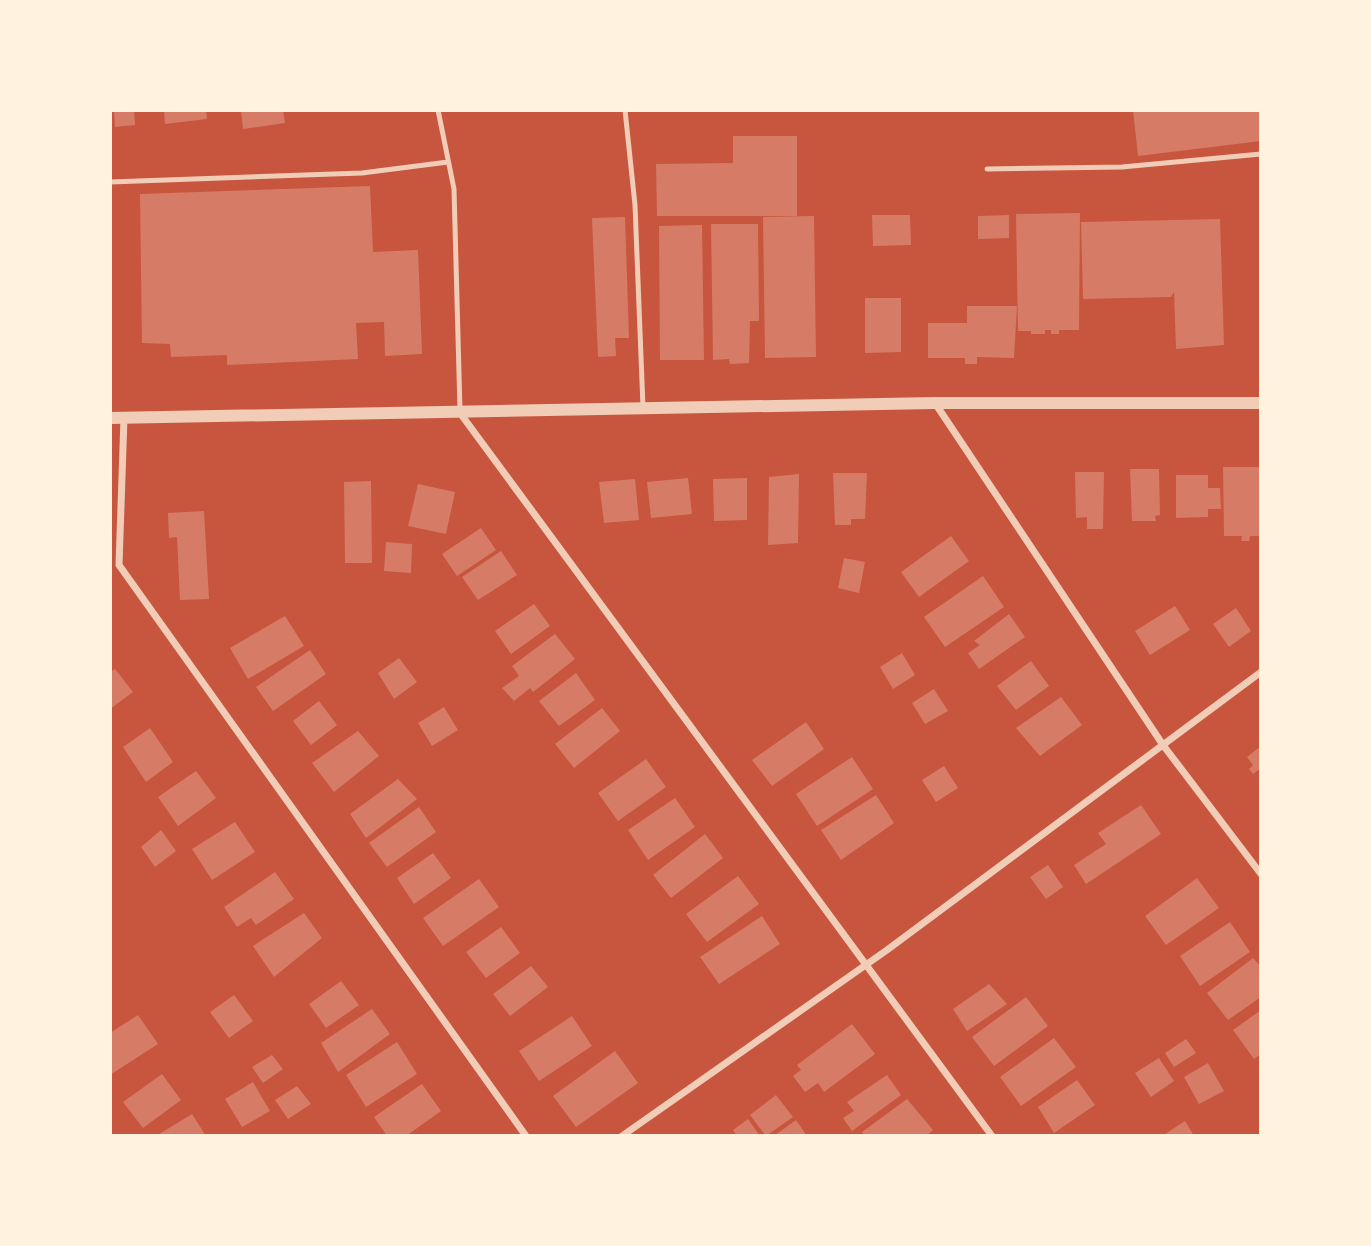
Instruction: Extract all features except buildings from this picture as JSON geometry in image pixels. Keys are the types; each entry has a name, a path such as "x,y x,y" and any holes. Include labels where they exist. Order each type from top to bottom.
{"street":[{"path":"110,418 934,403 1261,402"},
{"path":"934,403 1163,745 1261,874"},
{"path":"460,413 992,1136"},
{"path":"124,418 119,565 526,1136"},
{"path":"622,1136 865,965 1261,672"}],"lane":[{"path":"438,110 455,203 460,413"},
{"path":"625,110 635,205 643,410"},
{"path":"987,169 1122,167 1261,153"},
{"path":"110,182 362,173 448,162"}]}
